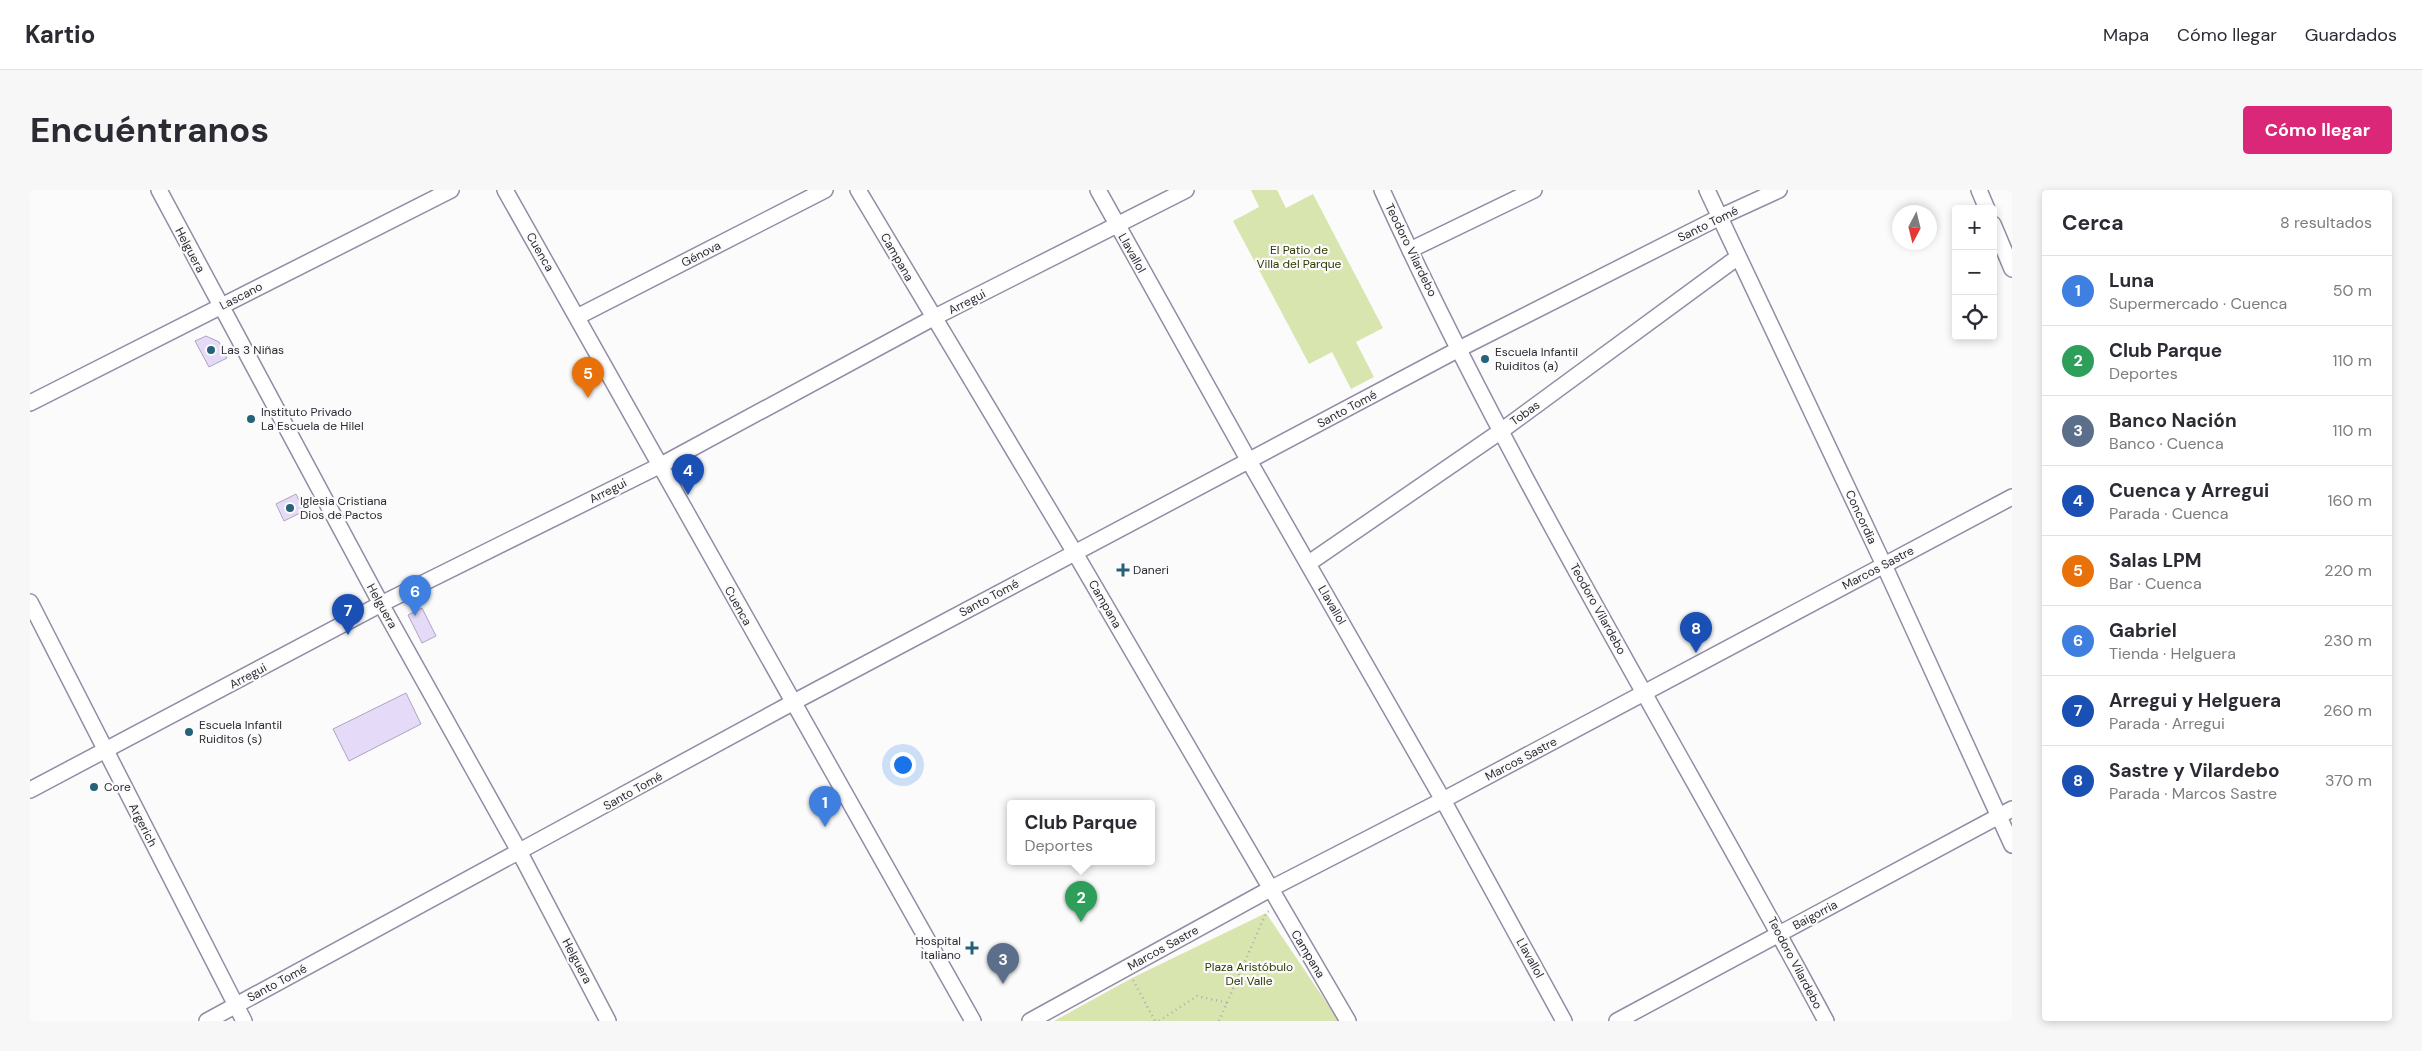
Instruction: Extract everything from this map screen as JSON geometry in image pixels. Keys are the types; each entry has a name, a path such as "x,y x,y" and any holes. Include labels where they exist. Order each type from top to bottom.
{"street":[{"name":"Helguera","path":"158,190 381,604 520,853 608,1021"},
{"name":"Lascano","path":"30,403 451,190"},
{"name":"Cuenca","path":"505,190 661,465 792,703 973,1021"},
{"name":"Génova","path":"577,317 825,190"},
{"name":"Campana","path":"858,190 1075,553 1348,1021"},
{"name":"Llavallol","path":"1098,190 1249,461 1443,800 1564,1021"},
{"name":"Arregui","path":"30,790 105,752 381,604 661,465 933,318 1186,190"},
{"name":"Teodoro Vilardebo","path":"1382,190 1501,431 1826,1021"},
{"path":"1410,250 1534,190"},
{"name":"Concordia","path":"1707,190 1884,565 2006,812 2012,845"},
{"name":"Santo Tomé","path":"207,1021 520,853 792,703 1459,349 1779,190"},
{"path":"1979,190 1985,205"},
{"path":"1997,233 2012,269"},
{"name":"Tobas","path":"1309,563 1501,431 1738,257"},
{"name":"Marcos Sastre","path":"1030,1021 1270,889 1443,800 2012,498"},
{"name":"Argerich","path":"30,602 244,1021"},
{"name":"Baigorria","path":"1617,1021 2006,812"}],"path":[{"path":"1220,1021 1266,913 1280,906"},
{"path":"1132,978 1157,1021 1197,996 1228,1003"}],"green space":[{"name":"El Patio de Villa del Parque","path":"1251,190 1277,190 1286,208 1313,194 1383,328 1356,342 1374,377 1351,389 1332,352 1309,364 1233,221 1259,207"},
{"name":"Plaza Aristóbulo Del Valle","path":"1266,913 1339,1021 1054,1021 1132,978"}],"building":[{"name":"Las 3 Niñas","path":"206,336 219,342 227,358 209,367 195,341"},
{"name":"Iglesia Cristiana Dios de Pactos","path":"296,494 304,511 284,521 276,504"},
{"path":"422,608 436,636 422,643 408,615"},
{"path":"406,693 421,724 349,761 333,729"}],"place":[{"name":"Las 3 Niñas","path":"211,350"},
{"name":"Escuela Infantil Ruiditos (a)","path":"1485,359"},
{"name":"Salas LPM","path":"588,398"},
{"name":"Instituto Privado La Escuela de Hilel","path":"251,419"},
{"name":"Cuenca y Arregui","path":"688,495"},
{"name":"Iglesia Cristiana Dios de Pactos","path":"290,508"},
{"name":"Daneri","path":"1123,570"},
{"name":"Gabriel","path":"415,616"},
{"name":"Arregui y Helguera","path":"348,635"},
{"name":"Sastre y Vilardebo","path":"1696,653"},
{"name":"Escuela Infantil Ruiditos (s)","path":"189,732"},
{"name":"Core","path":"94,787"},
{"name":"Luna","path":"825,827"},
{"name":"Club Parque","path":"1081,922"},
{"name":"Hospital Italiano","path":"972,948"},
{"name":"Banco Nación","path":"1003,984"}]}
